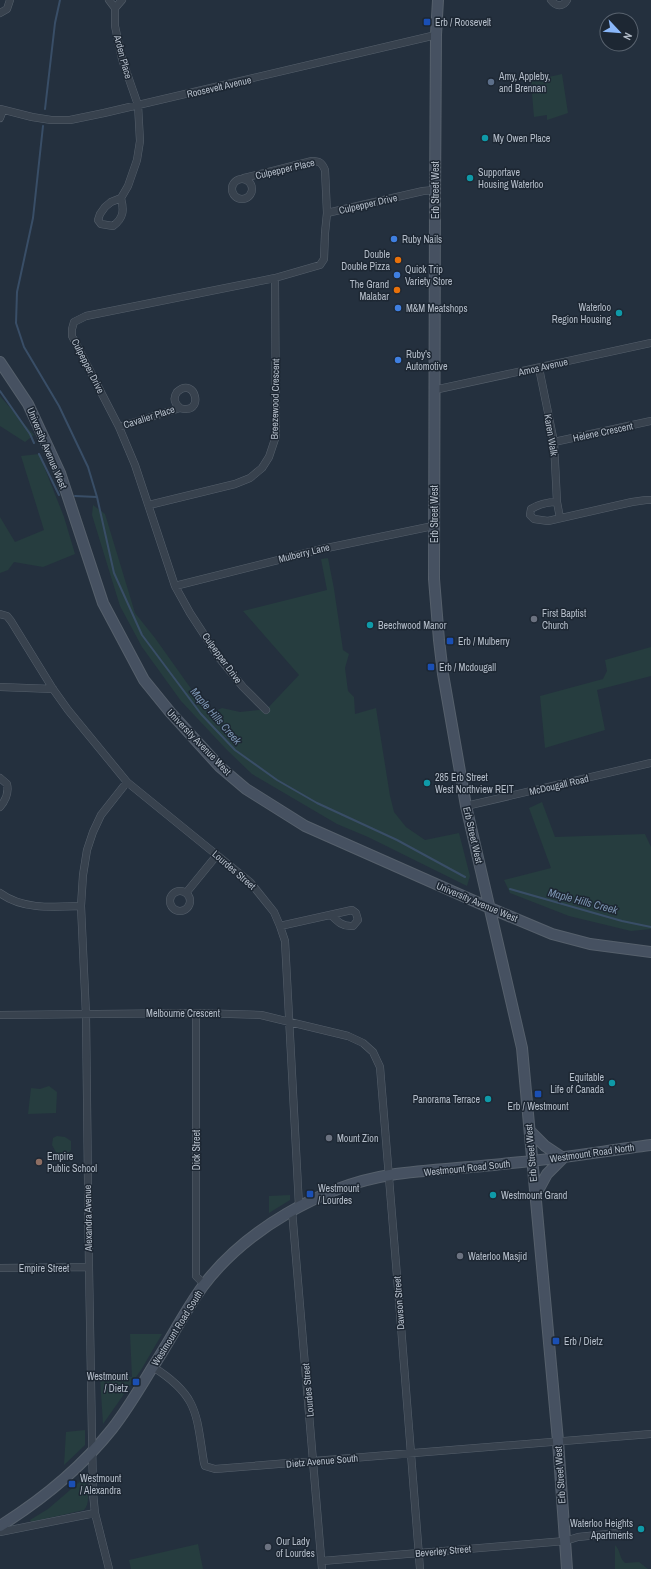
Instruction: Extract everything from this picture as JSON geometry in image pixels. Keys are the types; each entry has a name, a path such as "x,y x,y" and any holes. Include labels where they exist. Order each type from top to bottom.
{"main road":[{"name":"Erb Street West","path":"438,0 436,35 434,579 439,640 466,806 522,1048 558,1441 567,1569"},
{"name":"University Avenue West","path":"0,362 28,404 60,473 103,602 144,680 194,740 220,767 246,789 305,826 490,908 552,934 590,944 651,952"},
{"path":"530,1132 545,1146 563,1158 547,1174 535,1196"},
{"name":"Westmount Road North","path":"532,1161 651,1145"},
{"name":"Westmount Road South","path":"0,1526 43,1498 77,1468 93,1451 113,1427 153,1367 188,1307 204,1284 224,1262 258,1233 296,1208 346,1186 390,1175 532,1161"}],"street":[{"path":"0,13 7,9 10,0"},
{"path":"109,0 115,8 122,0"},
{"path":"552,0 555,4 560,6 567,0"},
{"name":"Arden Place","path":"115,8 115,26 122,58 138,106 140,141 138,154 128,186 121,198"},
{"name":"Roosevelt Avenue","path":"2,109 32,117 70,120 138,106 436,35"},
{"path":"0,118 2,109"},
{"name":"Culpepper Place","path":"244,178 318,161 323,164 325,170 328,213"},
{"name":"Culpepper Drive","path":"266,710 243,687 220,659 190,613 175,586 135,465 119,427 72,336 74,322 86,316 275,278 320,265 324,258 325,233 328,213 423,191 435,190"},
{"name":"Breezewood Crescent","path":"149,505 235,484 255,475 262,468 269,457 276,436 275,278"},
{"name":"Amos Avenue","path":"434,390 651,343"},
{"name":"Karen Walk","path":"539,368 554,442 556,502 560,518"},
{"name":"Cavalier Place","path":"119,427 180,408"},
{"name":"Helene Crescent","path":"554,442 651,421"},
{"path":"556,502 545,503 534,507 531,509 530,515 534,519 542,521 632,502 651,500"},
{"name":"Mulberry Lane","path":"175,586 322,548 434,526"},
{"name":"Lourdes Street","path":"0,614 7,616 11,621 53,689 68,710 127,782 254,886 274,912 280,926 285,941 290,1021 296,1208 322,1569"},
{"path":"0,687 53,689"},
{"name":"McDougall Road","path":"466,806 651,763"},
{"path":"0,778 5,781 8,789 5,800 0,807"},
{"name":"Alexandra Avenue","path":"109,1569 93,1493 88,1267 86,1015 81,906 86,857 93,832 102,815 127,782"},
{"path":"186,893 217,855"},
{"path":"0,893 9,899 30,905 81,906"},
{"path":"280,926 331,915"},
{"name":"Melbourne Crescent","path":"0,1015 196,1013 261,1015 348,1036 363,1043"},
{"name":"Dick Street","path":"196,1013 196,1276 204,1284"},
{"name":"Dawson Street","path":"363,1043 373,1052 380,1067 390,1175 410,1454 420,1569"},
{"name":"Empire Street","path":"0,1268 88,1267"},
{"name":"Dietz Avenue South","path":"153,1367 179,1385 187,1395 196,1413 204,1463 206,1466 215,1469 651,1434"},
{"path":"0,1532 96,1513"},
{"name":"Beverley Street","path":"322,1561 565,1541 578,1537 617,1533"}],"green space":[{"path":"562,74 568,113 547,120 547,115 534,117 531,81"},
{"path":"0,396 34,435 25,442 0,426"},
{"path":"39,454 64,517 75,554 43,567 14,562 8,570 0,573 0,517 15,542 44,530 21,456"},
{"path":"93,505 105,514 135,613 155,638 209,714 222,708 240,712 259,710 265,711 299,675 243,611 327,590 321,559 328,558 343,650 349,654 345,668 348,691 354,697 355,714 376,708 390,796 394,812 406,827 425,840 459,833 470,876 467,886 368,837 337,824 252,774 227,750 181,701 142,647 120,606 92,515"},
{"path":"651,647 651,676 597,690 605,730 545,748 540,696 603,679 607,671 605,660"},
{"path":"542,802 555,837 645,834 651,847 651,929 631,931 569,916 510,893 504,880 551,868 529,808"},
{"path":"49,1086 57,1092 56,1113 28,1114 31,1088 40,1089"},
{"path":"57,1136 65,1137 71,1141 71,1150 67,1155 57,1154 52,1145 53,1138"},
{"path":"290,1195 290,1200 269,1213 269,1196"},
{"path":"130,1334 162,1334 141,1370 103,1424 100,1378 132,1377"},
{"path":"85,1430 85,1445 64,1465 66,1432"},
{"path":"84,1478 86,1480 88,1496 87,1504 84,1510 31,1522 30,1520 48,1509"},
{"path":"198,1544 203,1569 131,1569 129,1560"},
{"path":"615,1545 625,1563 639,1562 648,1569 615,1569"}],"waterway":[{"path":"45,109 55,23 60,0"},
{"name":"Maple Hills Creek","path":"43,126 33,218 17,292 16,323 24,347 59,406 88,467 97,497 114,573 142,635 201,714 235,750 277,780 317,803 397,840 465,877"},
{"name":"Maple Hills Creek","path":"0,391 30,434 34,443"},
{"name":"Maple Hills Creek","path":"39,454 59,495"},
{"name":"Maple Hills Creek","path":"75,496 97,497"},
{"name":"Maple Hills Creek","path":"510,889 622,921 651,927"}],"place":[{"name":"Erb / Roosevelt","path":"427,22"},
{"name":"Amy, Appleby, and Brennan","path":"491,82"},
{"name":"My Owen Place","path":"485,138"},
{"name":"Supportave Housing Waterloo","path":"470,178"},
{"name":"Ruby Nails","path":"394,239"},
{"name":"Double Double Pizza","path":"398,260"},
{"name":"Quick Trip Variety Store","path":"397,275"},
{"name":"The Grand Malabar","path":"397,290"},
{"name":"M&M Meatshops","path":"398,308"},
{"name":"Waterloo Region Housing","path":"619,313"},
{"name":"Ruby's Automotive","path":"398,360"},
{"name":"First Baptist Church","path":"534,619"},
{"name":"Beechwood Manor","path":"370,625"},
{"name":"Erb / Mulberry","path":"450,641"},
{"name":"Erb / Mcdougall","path":"431,667"},
{"name":"285 Erb Street West Northview REIT","path":"427,783"},
{"name":"Equitable Life of Canada","path":"612,1083"},
{"name":"Erb / Westmount","path":"538,1094"},
{"name":"Panorama Terrace","path":"488,1099"},
{"name":"Mount Zion","path":"329,1138"},
{"name":"Empire Public School","path":"39,1162"},
{"name":"Westmount / Lourdes","path":"310,1194"},
{"name":"Westmount Grand","path":"493,1195"},
{"name":"Waterloo Masjid","path":"460,1256"},
{"name":"Erb / Dietz","path":"556,1341"},
{"name":"Westmount / Dietz","path":"136,1382"},
{"name":"Westmount / Alexandra","path":"72,1484"},
{"name":"Waterloo Heights Apartments","path":"641,1529"},
{"name":"Our Lady of Lourdes","path":"268,1547"}]}
